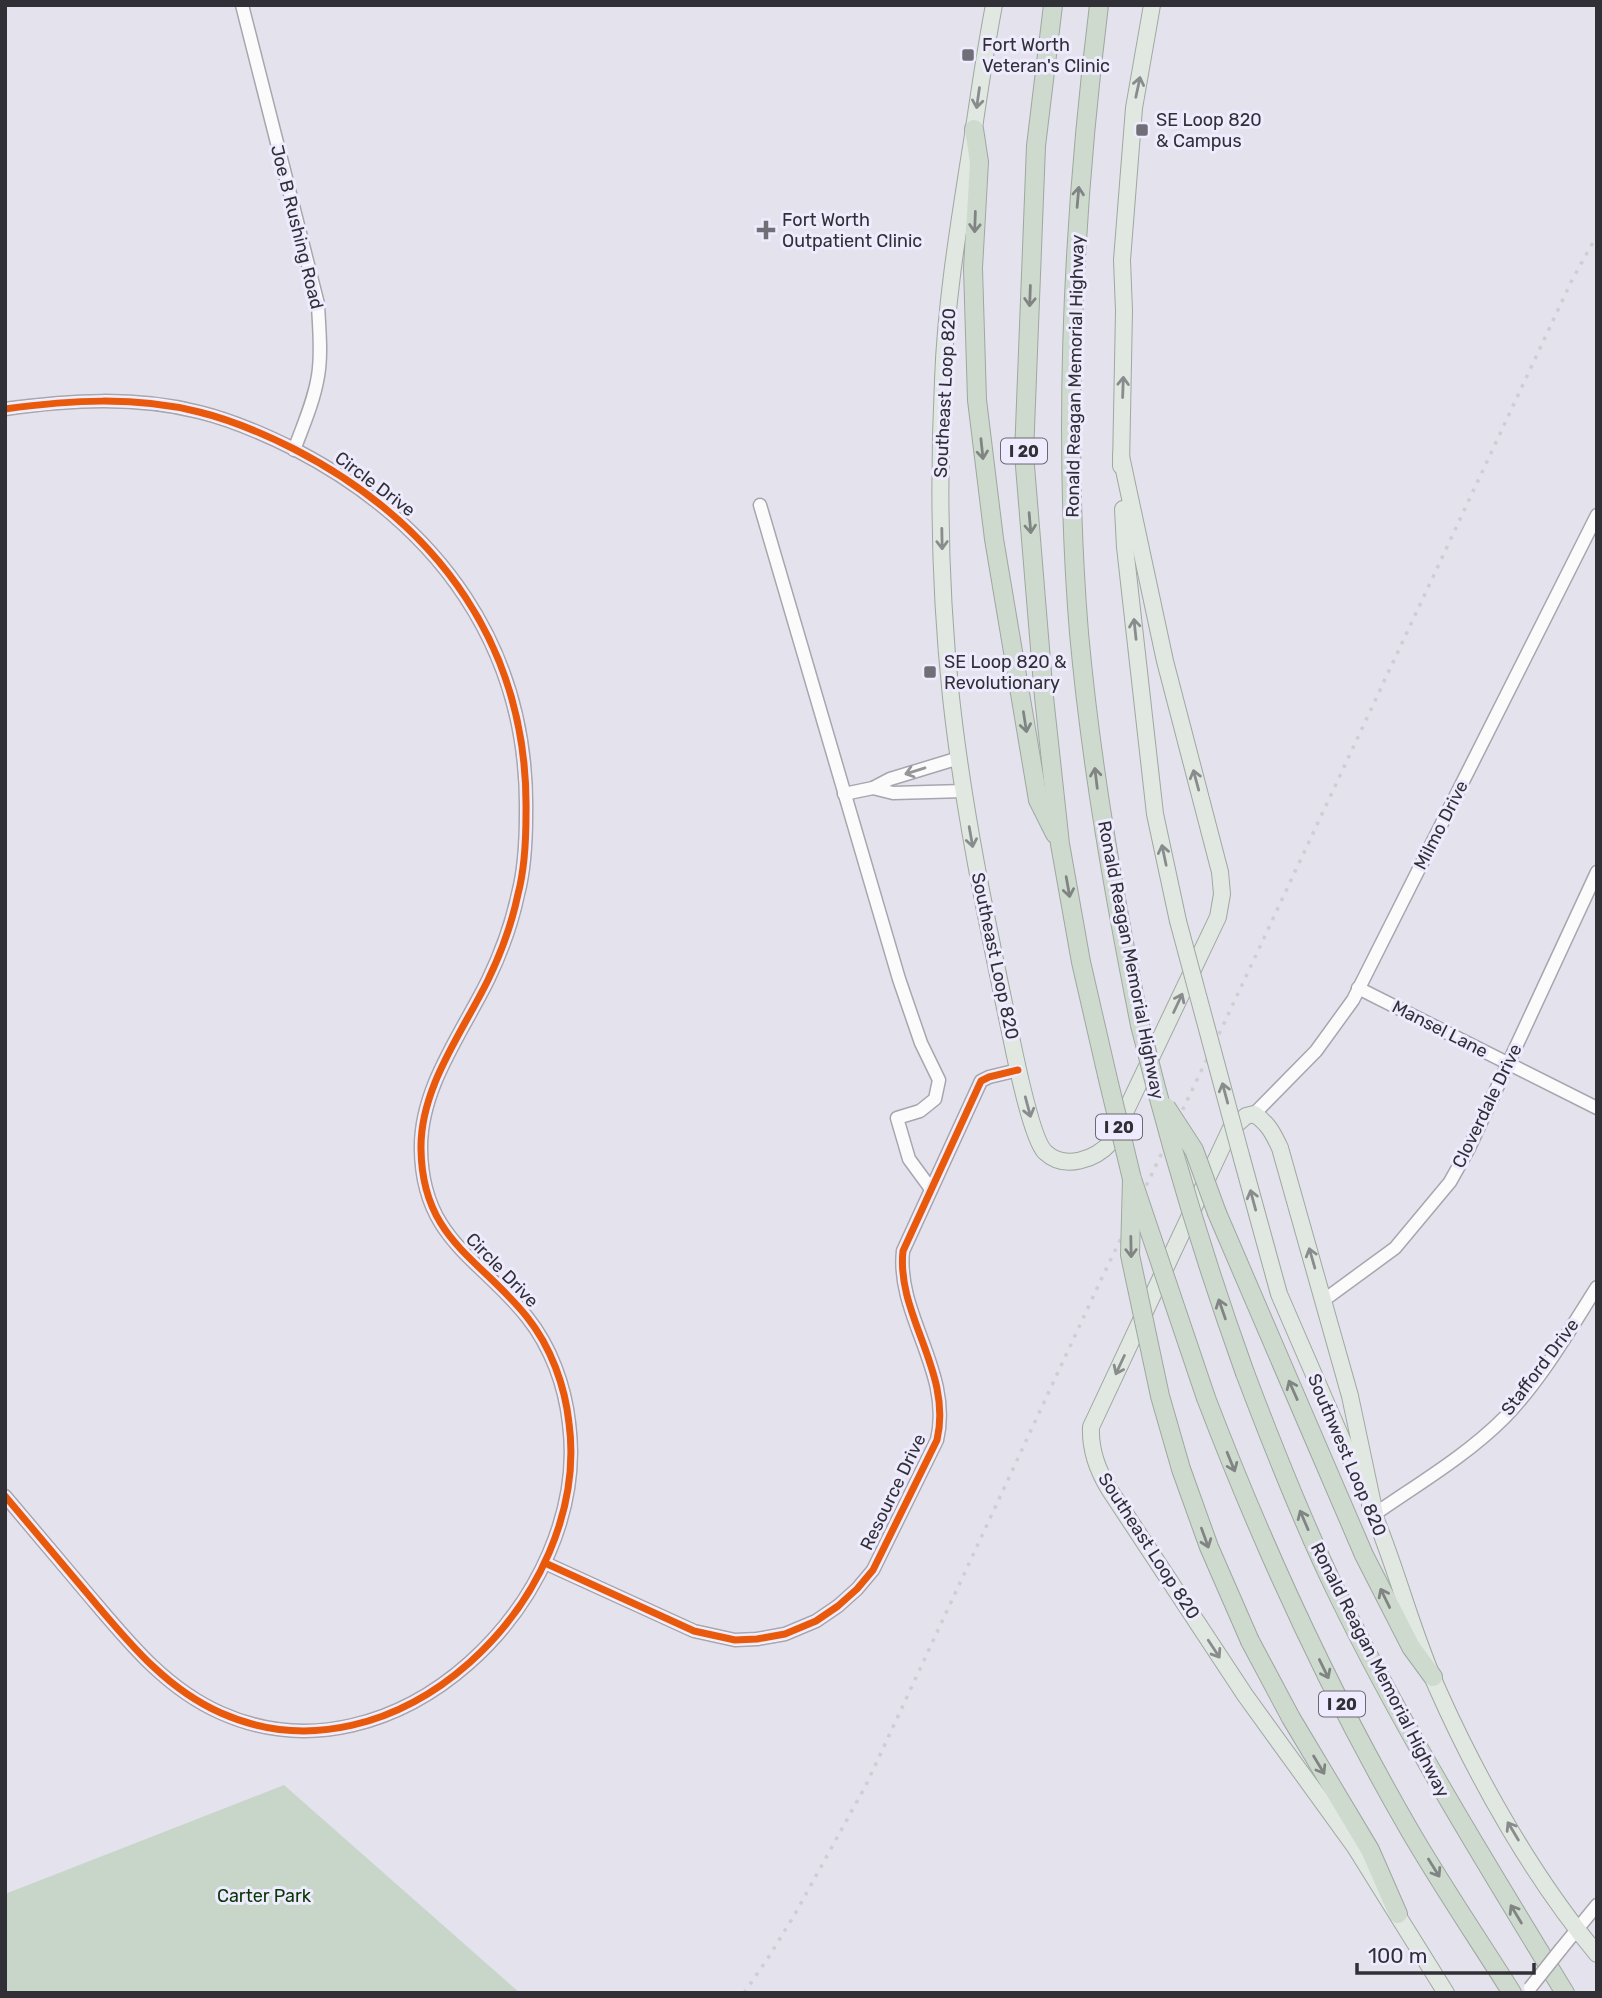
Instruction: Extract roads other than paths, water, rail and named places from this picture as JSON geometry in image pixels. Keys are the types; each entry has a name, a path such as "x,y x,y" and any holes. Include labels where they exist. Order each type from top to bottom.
{"highway":[{"name":"I 20","path":"1053,5 1036,146 1024,454 1044,697 1060,844 1081,962 1107,1075 1132,1179 1206,1398 1251,1511 1352,1726 1411,1832 1512,1993"},
{"name":"Ronald Reagan Memorial Highway","path":"1099,5 1082,152 1074,256 1070,428 1073,530 1079,632 1099,801 1140,1025 1194,1225 1245,1373 1294,1496 1338,1594 1426,1762 1565,1993"},
{"path":"974,129 979,162 974,331 984,469 1038,800 1060,844"},
{"path":"1157,1095 1194,1150 1217,1213 1364,1555 1410,1647 1433,1677"},
{"path":"1132,1179 1130,1255 1160,1396 1181,1469 1209,1547 1250,1641 1291,1718 1370,1850 1398,1914"}],"main road":[{"name":"Southeast Loop 820","path":"994,5 964,183 950,292 943,380 941,482 945,623 964,791 980,888 1018,1070 1038,1141 1045,1152 1056,1159 1071,1161 1101,1153 1119,1128 1219,918 1222,894 1220,872 1153,609 1121,456"},
{"name":"Southeast Loop 820","path":"1152,5 1134,108 1122,260 1124,312 1121,456 1125,547 1155,814 1178,921"},
{"name":"Southwest Loop 820","path":"1178,921 1279,1294 1375,1514 1433,1677 1487,1788 1576,1930 1597,1954"},
{"name":"Southeast Loop 820","path":"1254,1114 1246,1116 1230,1130 1091,1427 1090,1438 1095,1459 1109,1489 1245,1695 1354,1847 1446,1993"},
{"path":"1254,1114 1272,1129 1280,1147 1350,1396 1375,1514"}],"street":[{"name":"Joe B Rushing Road","path":"242,5 318,304 318,375 295,450"},
{"name":"Circle Drive","path":"5,409 92,400 136,402 204,413 239,425 295,450 359,487 389,510 443,565 480,621 495,652 517,719 526,789 526,842 518,895 504,941 491,974 435,1084 425,1114 421,1154 425,1184 443,1228 456,1246 526,1315 551,1357 569,1419 572,1456 567,1495 545,1563 519,1608 496,1637 468,1665 435,1690 404,1707 364,1722 311,1730 252,1725 200,1703 170,1683 124,1637 5,1496"},
{"path":"760,505 899,979 921,1043 939,1080 935,1099 920,1111 897,1118 909,1159 931,1189"},
{"name":"Milmo Drive","path":"1254,1114 1323,1042 1343,1016 1596,517"},
{"path":"844,794 873,788 890,779 959,758"},
{"path":"873,788 893,793 964,791"},
{"name":"Cloverdale Drive","path":"1324,1300 1395,1248 1450,1182 1469,1148 1597,872"},
{"name":"Mansel Lane","path":"1358,988 1597,1108"},
{"name":"Resource Drive","path":"545,1563 694,1631 735,1640 757,1640 785,1634 816,1620 857,1589 873,1570 937,1440 941,1421 938,1389 903,1278 903,1251 981,1081 989,1076 1018,1070"},
{"name":"Stafford Drive","path":"1375,1514 1466,1450 1504,1417 1558,1349 1597,1287"},
{"path":"1526,1993 1597,1905"}],"railway":[{"path":"744,1993 795,1914 866,1785 1571,282 1597,235"}],"place":[{"name":"Fort Worth Veteran's Clinic","path":"968,55"},
{"name":"SE Loop 820 & Campus","path":"1142,130"},
{"name":"Fort Worth Outpatient Clinic","path":"766,230"},
{"name":"SE Loop 820 & Revolutionary","path":"930,672"}],"park label":[{"name":"Carter Park","path":"264,1896"}]}
